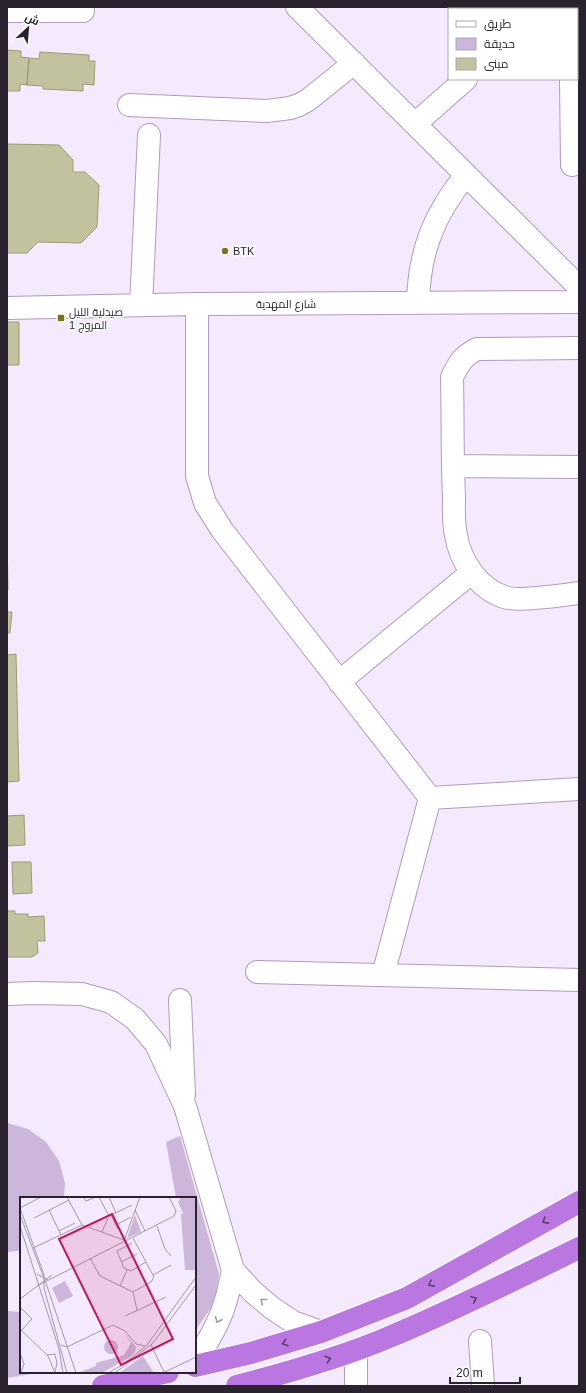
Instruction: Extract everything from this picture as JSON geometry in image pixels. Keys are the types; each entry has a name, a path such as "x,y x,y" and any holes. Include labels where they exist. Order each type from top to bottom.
{"highway":[{"path":"196,1366 251,1353 321,1332 408,1298 579,1202"},
{"path":"237,1386 279,1375 387,1339 579,1248"},
{"path":"103,1386 163,1373"}],"street":[{"path":"297,7 466,175 575,295"},
{"path":"7,11 83,11"},
{"path":"129,105 267,111 290,108 308,100 354,63"},
{"path":"415,124 465,80"},
{"path":"571,80 575,120 572,165"},
{"path":"141,305 149,135"},
{"path":"418,303 418,284 421,265 432,228 449,197 466,175"},
{"name":"شارع المهدية","path":"7,308 197,304 418,303 575,295"},
{"path":"197,304 197,476 205,503 222,530 430,798"},
{"path":"579,348 477,349 467,354 458,364 452,377 453,466 456,535 462,553 471,572 491,591 505,598 517,599 579,593"},
{"path":"453,466 579,467"},
{"path":"340,682 471,572"},
{"path":"430,798 579,789"},
{"path":"383,975 430,798"},
{"path":"258,972 579,980"},
{"path":"7,994 82,994 111,1002 135,1019 156,1044 185,1106 233,1270 253,1292 272,1308 293,1322 321,1332"},
{"path":"180,1000 185,1106"},
{"path":"196,1360 217,1323 226,1301 233,1270"},
{"path":"480,1342 483,1386"},
{"path":"356,1350 356,1386"}],"green space":[{"path":"7,1123 28,1129 46,1142 59,1161 65,1183 64,1197 20,1197 20,1250 7,1252"},
{"path":"180,1136 219,1274 215,1302 196,1330 196,1197 176,1197 166,1142"},
{"path":"7,1311 20,1312 20,1373 37,1373 7,1378"}],"building":[{"path":"7,50 21,51 21,57 29,58 27,85 20,84 20,91 7,91"},
{"path":"40,52 89,55 89,61 95,61 94,85 83,84 83,91 43,89 43,86 27,85 29,58 39,59"},
{"path":"7,144 59,145 73,160 73,172 85,172 99,185 97,227 81,243 38,242 27,253 7,253"},
{"path":"7,322 19,322 19,365 7,365"},
{"path":"7,535 8,590 7,590"},
{"path":"7,612 12,612 10,633 7,633"},
{"path":"16,654 19,781 7,782 7,655"},
{"path":"24,815 25,845 7,846 7,816"},
{"path":"12,862 31,862 32,893 13,894"},
{"path":"7,911 15,911 15,914 28,914 28,917 44,916 45,941 37,941 38,953 32,957 7,957"}],"place":[{"name":"BTK","path":"225,251"},
{"name":"صيدلية الليل المروج 1","path":"61,318"}]}
